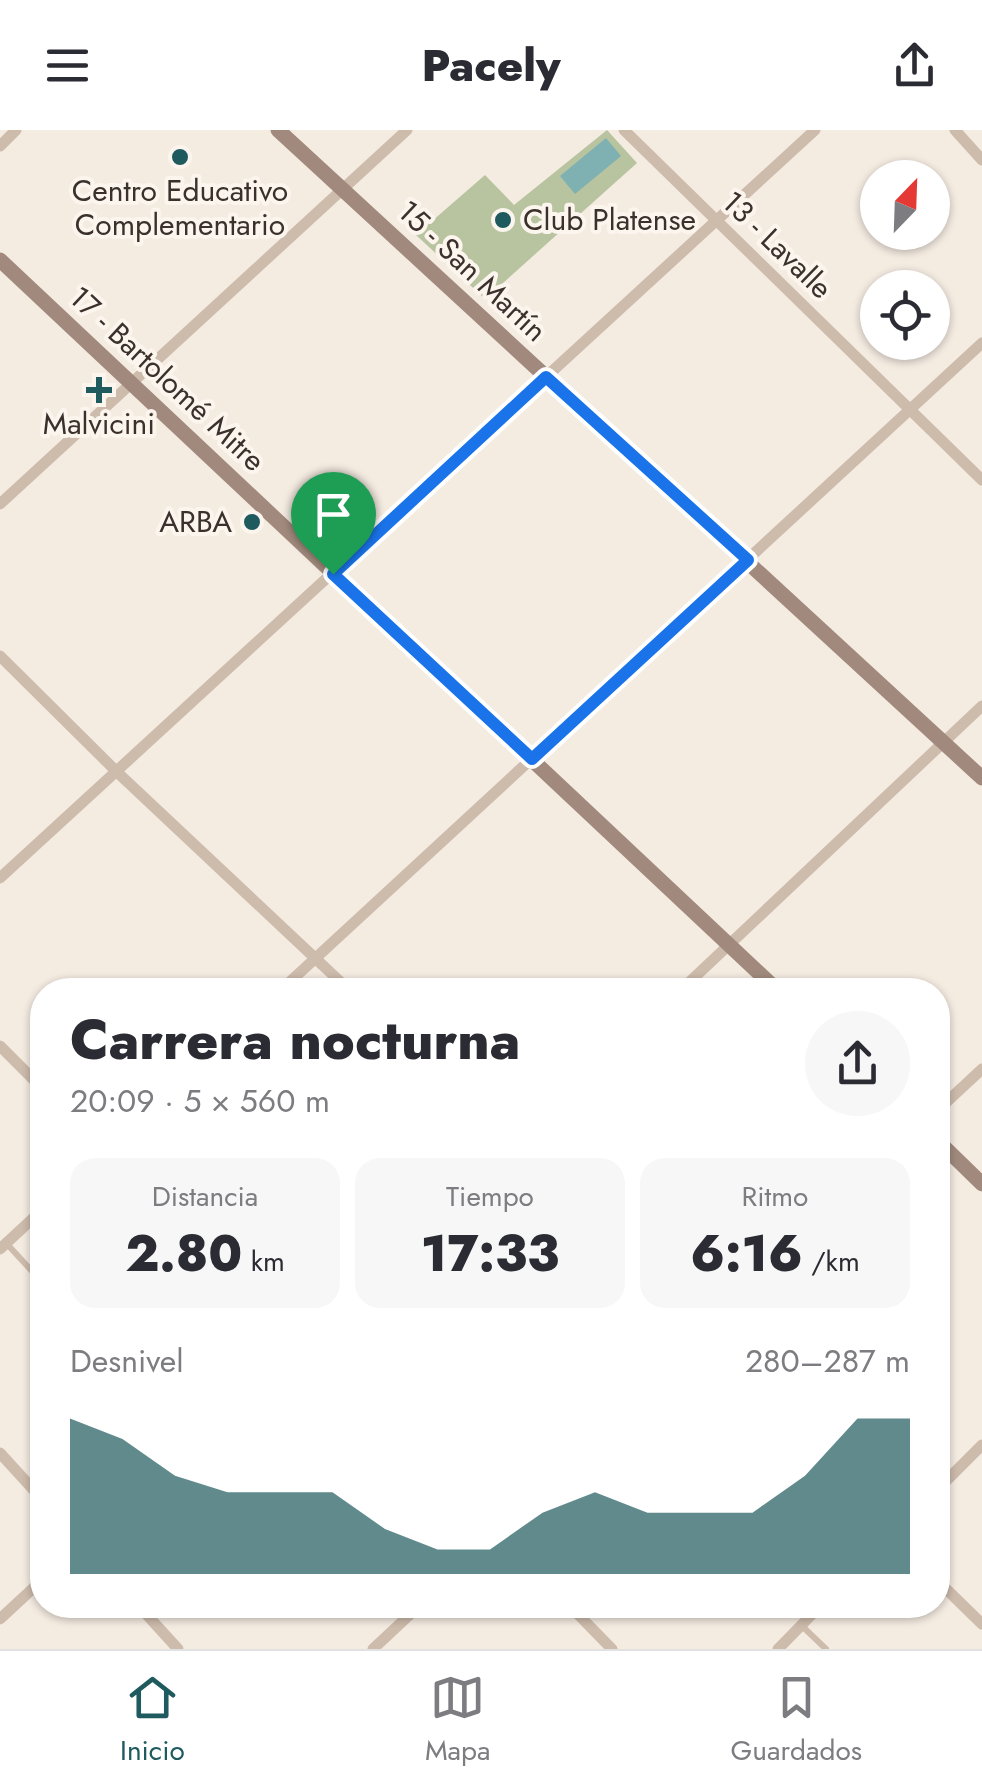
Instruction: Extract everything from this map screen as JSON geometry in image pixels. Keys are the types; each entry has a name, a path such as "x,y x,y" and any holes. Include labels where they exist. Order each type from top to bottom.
{"street":[{"path":"0,146 16,130"},
{"name":"15 - San Martín","path":"278,130 982,778"},
{"path":"0,504 407,130"},
{"name":"13 - Lavalle","path":"624,130 982,480"},
{"path":"0,878 815,130"},
{"path":"955,130 982,160"},
{"name":"17 - Bartolomé Mitre","path":"0,260 764,978"},
{"path":"294,978 982,343"},
{"path":"0,656 337,978"},
{"path":"695,978 982,706"},
{"path":"0,1046 30,1076"},
{"path":"950,1099 982,1069"},
{"path":"950,1153 982,1184"},
{"path":"3,1246 30,1221"},
{"path":"950,1477 982,1445"},
{"path":"0,1453 30,1486"},
{"path":"0,1619 30,1591"},
{"path":"950,1593 982,1624"},
{"path":"150,1618 178,1649"},
{"path":"373,1649 406,1618"},
{"path":"582,1618 612,1649"},
{"path":"778,1649 808,1618"}],"lane":[{"path":"3,1246 30,1271"},
{"path":"801,1625 826,1649"}],"green space":[{"name":"Club Platense","path":"607,130 637,163 485,299 416,235 485,175 514,205"}],"water":[{"path":"606,138 621,156 575,194 560,176"}],"place":[{"name":"Centro Educativo Complementario","path":"180,157"},
{"name":"Club Platense","path":"503,220"},
{"name":"Malvicini","path":"99,390"},
{"name":"ARBA","path":"252,522"}],"route":[{"path":"546,377 748,560 532,759 333,574 546,377"}]}
